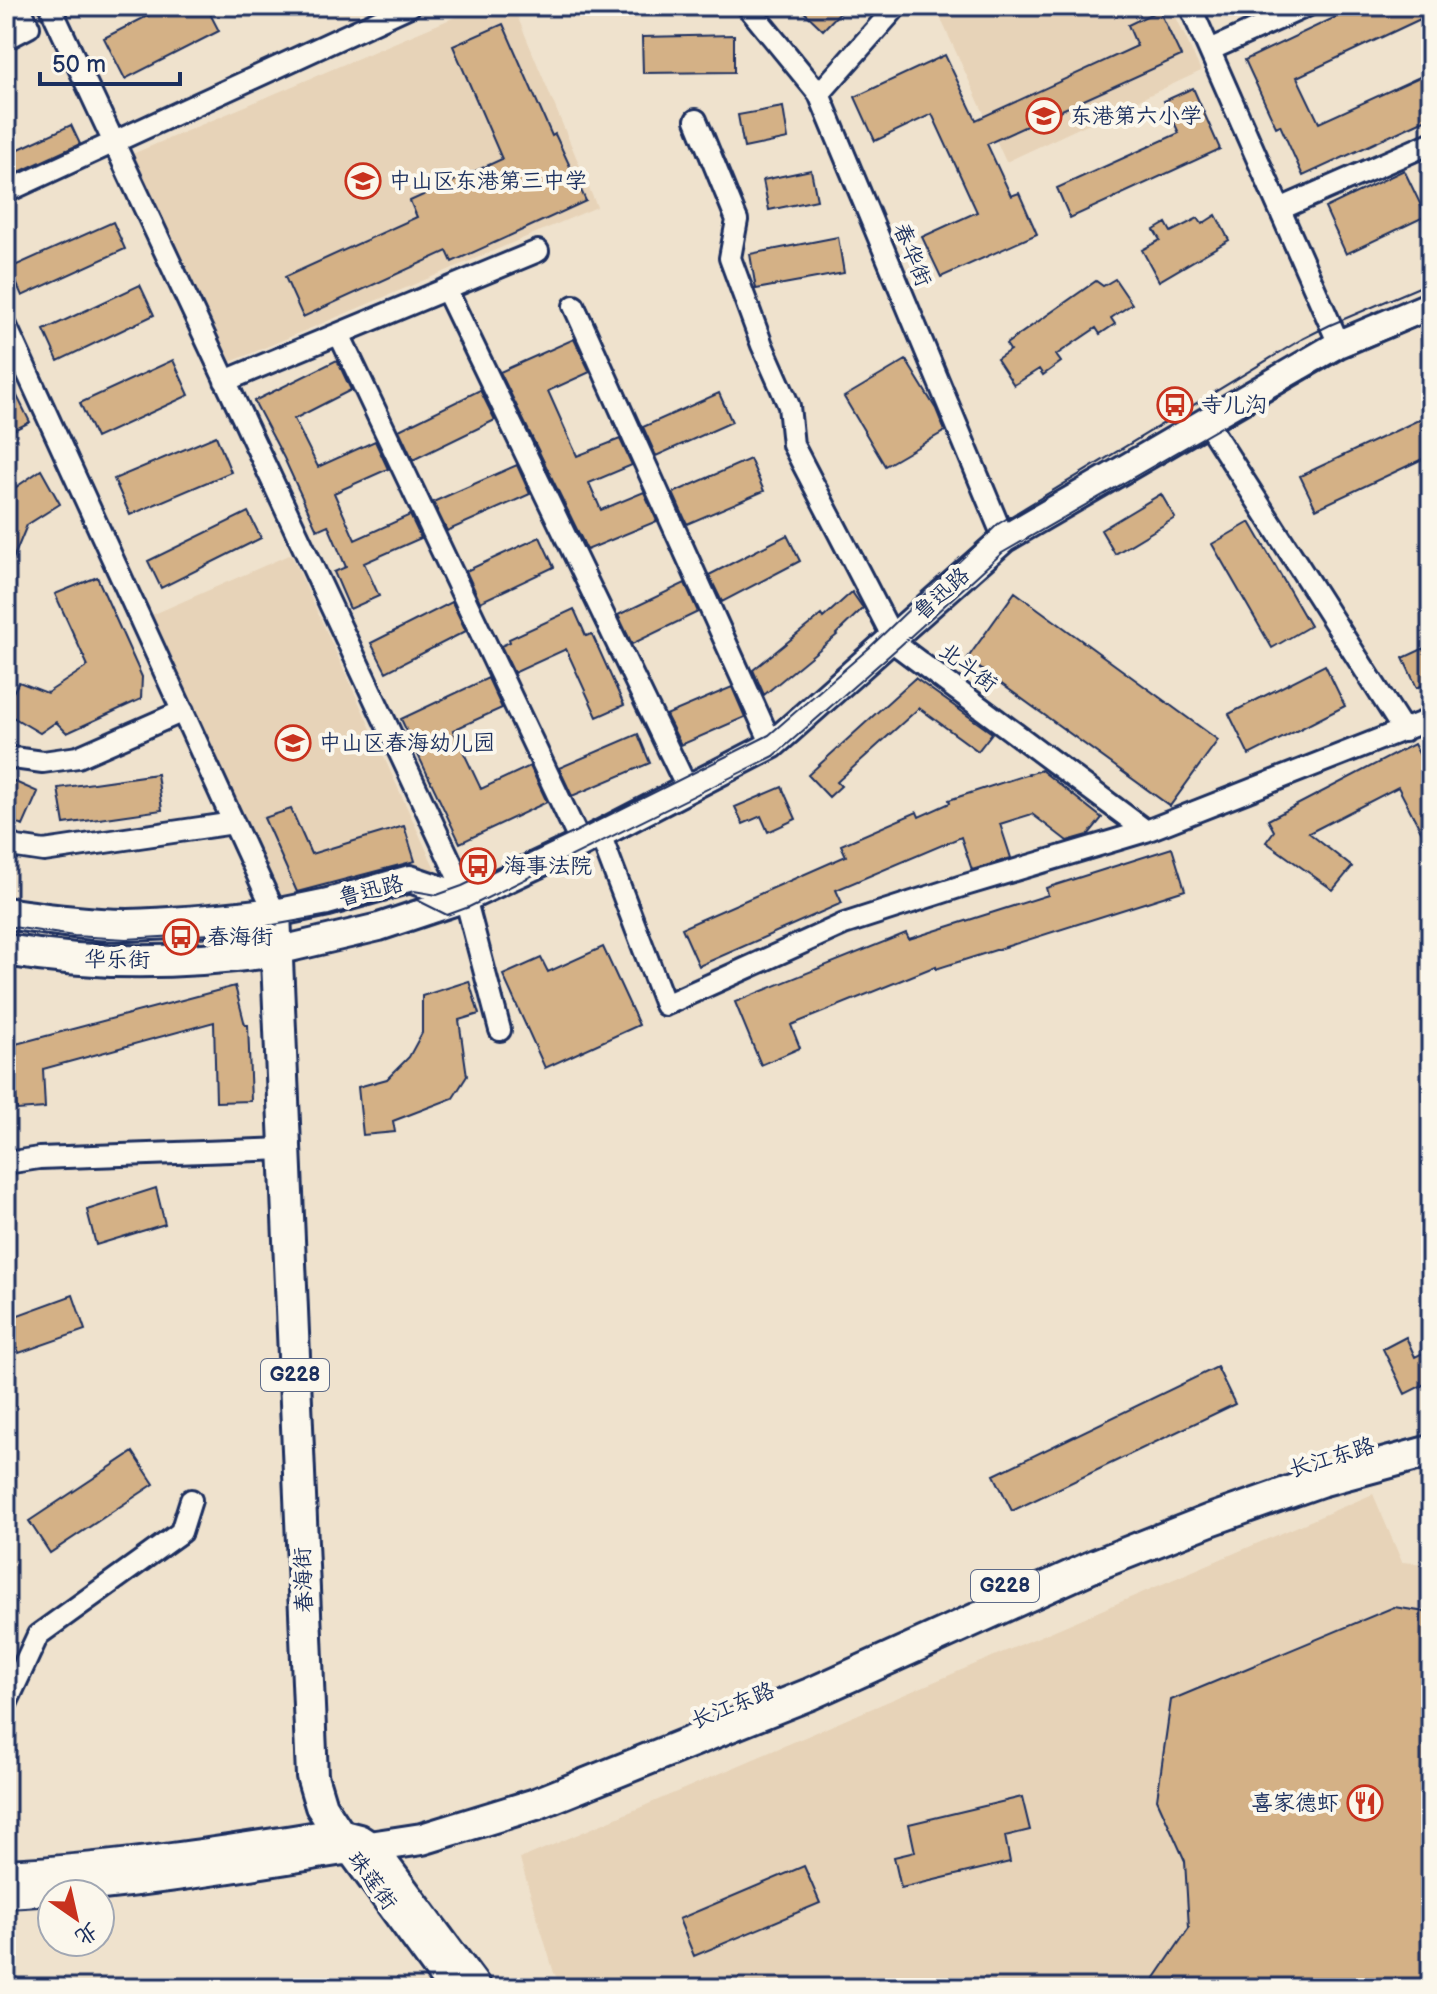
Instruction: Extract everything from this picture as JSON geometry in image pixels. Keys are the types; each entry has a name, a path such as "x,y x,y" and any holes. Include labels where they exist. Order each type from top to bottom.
{"highway":[{"name":"华乐街","path":"6,913 127,925 275,913"},
{"name":"春海街","path":"275,913 312,1776 321,1806 353,1843"},
{"name":"华乐街","path":"6,950 126,962 229,958 277,951"},
{"name":"长江东路","path":"353,1843 415,1820 530,1788 804,1677 1091,1547 1201,1502 1314,1462 1431,1430"},
{"name":"长江东路","path":"353,1843 422,1839 536,1804 810,1694 1098,1564 1320,1481 1431,1451"}],"main road":[{"name":"鲁迅路","path":"277,951 379,927 466,898 688,790 772,745 1004,539 1339,344 1431,305"},
{"name":"鲁迅路","path":"275,913 410,879 466,898"},
{"name":"长江东路","path":"6,1873 353,1843"},
{"name":"长江东路","path":"6,1894 58,1891 213,1872 353,1843"},
{"name":"珠莲街","path":"353,1843 451,1988"},
{"name":"珠莲街","path":"353,1843 478,1988"}],"street":[{"path":"6,39 29,27 19,6"},
{"path":"50,6 466,898 500,1030"},
{"path":"6,192 410,6"},
{"name":"春华街","path":"747,6 819,94 1004,539"},
{"path":"819,94 897,6"},
{"path":"1190,6 1339,344"},
{"path":"1210,50 1307,6"},
{"path":"696,120 737,220 730,258 762,345 789,406 793,445 888,628 890,640"},
{"path":"1280,209 1431,143"},
{"path":"225,381 538,251"},
{"path":"446,289 688,790"},
{"path":"574,306 772,745"},
{"name":"春海街","path":"6,326 275,913"},
{"path":"339,334 590,839 665,1005 844,924 1146,831 1431,719"},
{"path":"1206,421 1404,731"},
{"name":"北斗街","path":"890,640 1146,831"},
{"path":"6,757 43,762 78,757 183,711"},
{"path":"6,842 44,851 234,823"},
{"path":"6,1163 39,1158 285,1149"},
{"path":"6,1704 38,1635 181,1532 191,1500"}],"shaded area":[{"name":"中山区东港第三中学","path":"481,6 513,6 597,207 219,367 130,155"},
{"name":"东港第六小学","path":"935,6 1171,6 1201,71 1006,162"},
{"name":"中山区春海幼儿园","path":"291,554 436,871 283,907 152,615"},
{"path":"1373,1494 1402,1562 1431,1566 1431,1988 564,1988 554,1973 520,1859"}],"building":[{"path":"167,6 206,6 219,31 125,79 104,38"},
{"path":"798,6 846,6 823,30"},
{"path":"1359,6 1431,6 1431,14 1297,77 1319,123 1426,74 1431,86 1431,117 1303,176 1245,60"},
{"path":"1159,10 1181,56 987,144 1011,196 1019,193 1037,234 941,277 922,237 977,212 932,114 875,141 855,97 945,55 976,120 1137,46 1128,25"},
{"path":"503,24 552,136 555,134 586,201 452,262 447,251 303,317 285,277 417,217 410,201 502,159 453,46"},
{"path":"734,35 734,72 643,73 642,37"},
{"path":"1193,88 1220,149 1070,218 1057,188 1179,133 1164,101"},
{"path":"783,107 788,139 744,148 738,115"},
{"path":"71,125 80,144 6,178 6,155"},
{"path":"811,170 817,200 769,210 763,180"},
{"path":"1404,170 1426,216 1346,254 1325,208"},
{"path":"1216,215 1229,240 1159,281 1142,250 1160,240 1154,230 1166,223 1171,232 1198,218 1202,224"},
{"path":"113,222 125,249 22,296 10,268"},
{"path":"838,237 844,273 756,289 750,254"},
{"path":"1115,279 1132,304 1111,318 1115,324 1100,334 1096,328 1056,355 1061,362 1043,375 1039,369 1014,385 997,359 1010,350 1006,344 1096,281 1103,286"},
{"path":"140,285 154,315 58,361 44,330"},
{"path":"574,339 590,372 548,391 577,456 620,439 632,465 589,483 601,510 644,492 657,521 587,550 500,372"},
{"path":"173,360 189,395 96,438 80,403"},
{"path":"337,360 351,390 294,419 318,467 375,441 388,469 334,493 355,540 410,515 421,538 364,563 379,596 350,609 334,572 346,567 328,525 317,530 254,401"},
{"path":"906,360 936,409 945,431 885,466 844,397"},
{"path":"6,374 30,422 6,434"},
{"path":"480,390 495,420 413,460 399,430"},
{"path":"719,393 732,422 656,456 643,427"},
{"path":"1431,414 1431,455 1316,509 1300,476"},
{"path":"216,436 231,472 130,515 114,479"},
{"path":"750,459 764,491 687,524 673,493"},
{"path":"517,465 530,494 447,531 433,502"},
{"path":"41,470 60,504 27,525 6,576 6,494"},
{"path":"1161,494 1175,518 1115,554 1101,530"},
{"path":"248,512 261,538 161,588 148,561"},
{"path":"1250,522 1310,626 1272,648 1212,544"},
{"path":"787,535 800,561 722,602 709,575"},
{"path":"540,537 554,567 480,602 466,571"},
{"path":"97,577 142,677 141,699 67,733 56,722 40,733 6,713 6,704 19,682 47,693 88,666 55,594"},
{"path":"685,583 698,612 632,644 618,615"},
{"path":"852,592 863,608 837,635 764,695 753,670 821,615 823,618"},
{"path":"1015,592 1218,740 1170,806 967,659"},
{"path":"452,602 466,631 386,672 371,643"},
{"path":"574,609 586,636 592,634 624,705 597,717 566,649 514,673 501,646 510,642 509,639"},
{"path":"1431,645 1431,681 1417,688 1403,658"},
{"path":"1325,665 1345,706 1249,755 1229,714"},
{"path":"488,678 502,708 453,730 481,789 530,766 547,802 460,843 401,719"},
{"path":"915,678 992,733 978,751 919,708 837,782 841,786 829,797 808,775"},
{"path":"732,687 745,717 681,745 666,715"},
{"path":"638,734 650,763 572,796 559,768"},
{"path":"1414,744 1431,777 1431,850 1398,787 1309,833 1352,867 1333,890 1266,842 1274,831 1268,820"},
{"path":"1041,770 1102,818 1088,835 1067,841 1032,814 1000,824 1011,858 972,870 961,837 836,890 842,903 699,966 682,928 846,856 841,845 917,812 919,817 950,803 949,800"},
{"path":"157,774 162,810 64,824 58,788"},
{"path":"6,778 38,792 23,826 6,818"},
{"path":"782,787 796,819 768,832 761,816 743,824 735,807"},
{"path":"291,809 311,854 404,826 415,861 297,892 264,818"},
{"path":"1172,848 1185,890 936,969 936,966 791,1025 800,1048 761,1065 735,1002 906,933 909,939 1048,895 1046,888"},
{"path":"603,947 639,1025 545,1068 503,975 541,958 548,972"},
{"path":"469,981 479,1014 459,1020 467,1076 453,1098 393,1121 395,1132 363,1135 358,1087 387,1079 409,1057 422,1033 422,996"},
{"path":"235,986 245,1025 248,1025 251,1101 216,1102 214,1022 43,1069 45,1108 17,1110 12,1045"},
{"path":"156,1188 165,1224 96,1245 87,1210"},
{"path":"73,1295 85,1330 19,1353 7,1319"},
{"path":"1406,1337 1415,1357 1431,1349 1431,1381 1405,1394 1383,1349"},
{"path":"1217,1367 1235,1404 1012,1511 994,1475"},
{"path":"133,1452 154,1484 50,1553 29,1521"},
{"path":"1394,1607 1425,1612 1431,1627 1431,1988 1148,1988 1189,1928 1185,1861 1157,1799 1171,1700"},
{"path":"1022,1797 1030,1830 1005,1836 1010,1862 901,1888 894,1857 915,1852 909,1824"},
{"path":"804,1866 820,1903 694,1956 679,1919"}],"tram line":[{"path":"6,926 74,936 126,939 229,933 329,915 414,891 437,895 462,886 769,735 869,648 998,524 1302,339 1431,282"},
{"path":"409,902 417,900 447,915 469,907 774,756 1002,553 1343,357 1431,321"}],"place":[{"name":"东港第六小学","path":"1044,116"},
{"name":"中山区东港第三中学","path":"363,181"},
{"name":"寺儿沟","path":"1175,405"},
{"name":"中山区春海幼儿园","path":"293,743"},
{"name":"海事法院","path":"478,866"},
{"name":"春海街","path":"181,937"},
{"name":"喜家德虾","path":"1365,1803"}]}
